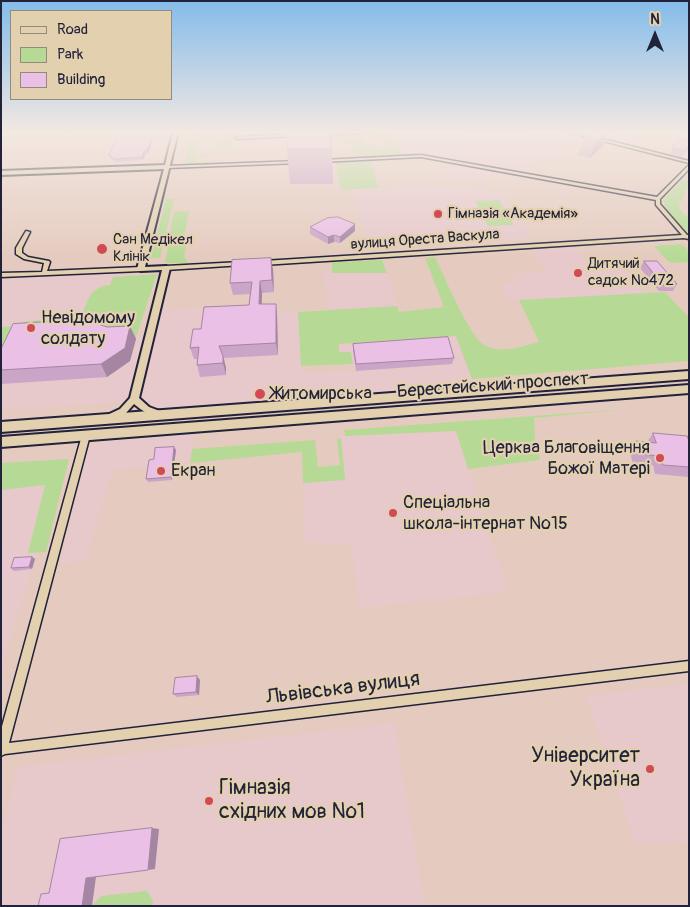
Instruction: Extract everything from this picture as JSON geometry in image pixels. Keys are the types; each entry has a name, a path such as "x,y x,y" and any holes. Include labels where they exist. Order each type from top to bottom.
{"main road":[{"name":"Берестейський проспект","path":"1,427 689,375"},
{"name":"Берестейський проспект","path":"1,442 689,389"}],"street":[{"path":"141,269 165,174"},
{"path":"522,174 658,199"},
{"path":"681,174 658,199 658,204 661,210 688,237"},
{"path":"28,232 18,251 19,254 26,258 47,262 44,273"},
{"name":"вулиця Ореста Васкула","path":"254,263 688,237"},
{"path":"1,275 244,264"},
{"path":"104,419 123,411 134,400 166,268"},
{"path":"134,400 146,409 162,415"},
{"path":"2,750 86,435"},
{"name":"Львівська вулиця","path":"2,750 689,666"}],"shaded area":[{"path":"434,174 491,174 487,184 453,180 430,180"},
{"name":"Гімназія «Академія»","path":"451,185 503,194 532,238 369,247 352,190"},
{"name":"Дитячий садок №472","path":"575,247 588,267 621,265 644,293 510,301 501,284 516,283 511,275 546,271 531,250"},
{"path":"386,267 397,306 329,311 323,272"},
{"path":"125,272 123,276 113,277 110,285 100,286 91,293 82,315 22,326 1,327 1,276"},
{"path":"276,303 276,313 298,312 301,373 353,371 351,352 339,352 339,344 457,336 474,384 162,411 149,407 139,401 159,310"},
{"path":"145,337 135,381 124,402 1,410 1,364 119,339"},
{"name":"Спеціальна школа-інтернат №15","path":"456,431 508,592 359,608 352,545 304,542 303,483 345,480 341,436"},
{"path":"193,433 190,463 112,470 86,561 60,565 88,450 98,443 110,440"},
{"path":"54,479 35,559 1,668 1,484"},
{"name":"Університет Україна","path":"689,684 689,842 635,843 586,696"},
{"name":"Гімназія східних мов №1","path":"394,723 425,906 1,906 1,836 18,767"}],"green space":[{"path":"338,174 375,174 379,188 341,190"},
{"path":"683,179 689,180 689,184 679,208 685,215 689,215 689,234 667,211 663,200"},
{"path":"166,199 174,199 160,258 151,258"},
{"path":"499,200 514,225 488,226 475,201"},
{"path":"189,211 184,236 193,236 191,243 168,244 174,212"},
{"path":"682,244 689,251 689,262 670,263 654,246"},
{"path":"186,245 184,258 187,260 187,263 165,263 168,246"},
{"path":"435,257 465,320 480,341 486,346 505,349 539,342 519,300 665,292 689,317 689,361 472,379 456,336 339,344 339,352 351,352 353,364 301,366 298,312 397,306 399,312 444,307 425,258"},
{"path":"382,260 387,273 332,273 332,262"},
{"path":"157,274 136,337 1,364 1,327 22,326 24,322 82,315 94,291 110,285 113,277"},
{"path":"628,409 534,418 535,439 540,460 468,469 456,431 345,436 344,430"},
{"path":"341,438 345,480 303,483 302,452 190,463 192,449 315,440 318,467 340,465 337,439"},
{"path":"69,459 46,552 28,553 45,485 1,490 1,463"},
{"path":"147,891 153,901 152,906 92,906 101,896"}],"building":[{"path":"338,217 355,224 340,237 334,235 328,237 310,227 327,218"},
{"path":"271,258 272,280 260,281 259,304 276,304 276,343 219,346 223,356 223,363 197,365 199,347 190,348 193,329 201,329 204,307 249,305 252,282 230,283 232,260"},
{"path":"644,261 657,261 677,284 663,285"},
{"path":"95,319 95,323 107,327 130,326 125,348 101,364 1,370 1,349 13,324"},
{"path":"448,337 454,358 356,364 353,344"},
{"path":"653,433 687,436 689,441 689,467 663,465 660,456 640,454 636,441 656,443"},
{"name":"Екран","path":"174,447 171,477 146,479 149,460 154,459 155,448"},
{"path":"32,557 29,567 11,568 14,558"},
{"path":"197,676 196,692 173,694 175,678"},
{"path":"152,828 148,870 86,878 82,906 38,906 41,894 49,893 60,839"}],"place":[{"name":"Гімназія «Академія»","path":"438,214"},
{"name":"Сан Медікел Клінік","path":"102,249"},
{"name":"Дитячий садок №472","path":"578,273"},
{"name":"Невідомому солдату","path":"31,328"},
{"name":"Житомирська","path":"260,394"},
{"name":"Церква Благовіщення Божої Матері","path":"660,458"},
{"name":"Екран","path":"161,471"},
{"name":"Спеціальна школа-інтернат №15","path":"393,513"},
{"name":"Університет Україна","path":"650,769"},
{"name":"Гімназія східних мов №1","path":"209,801"}]}
